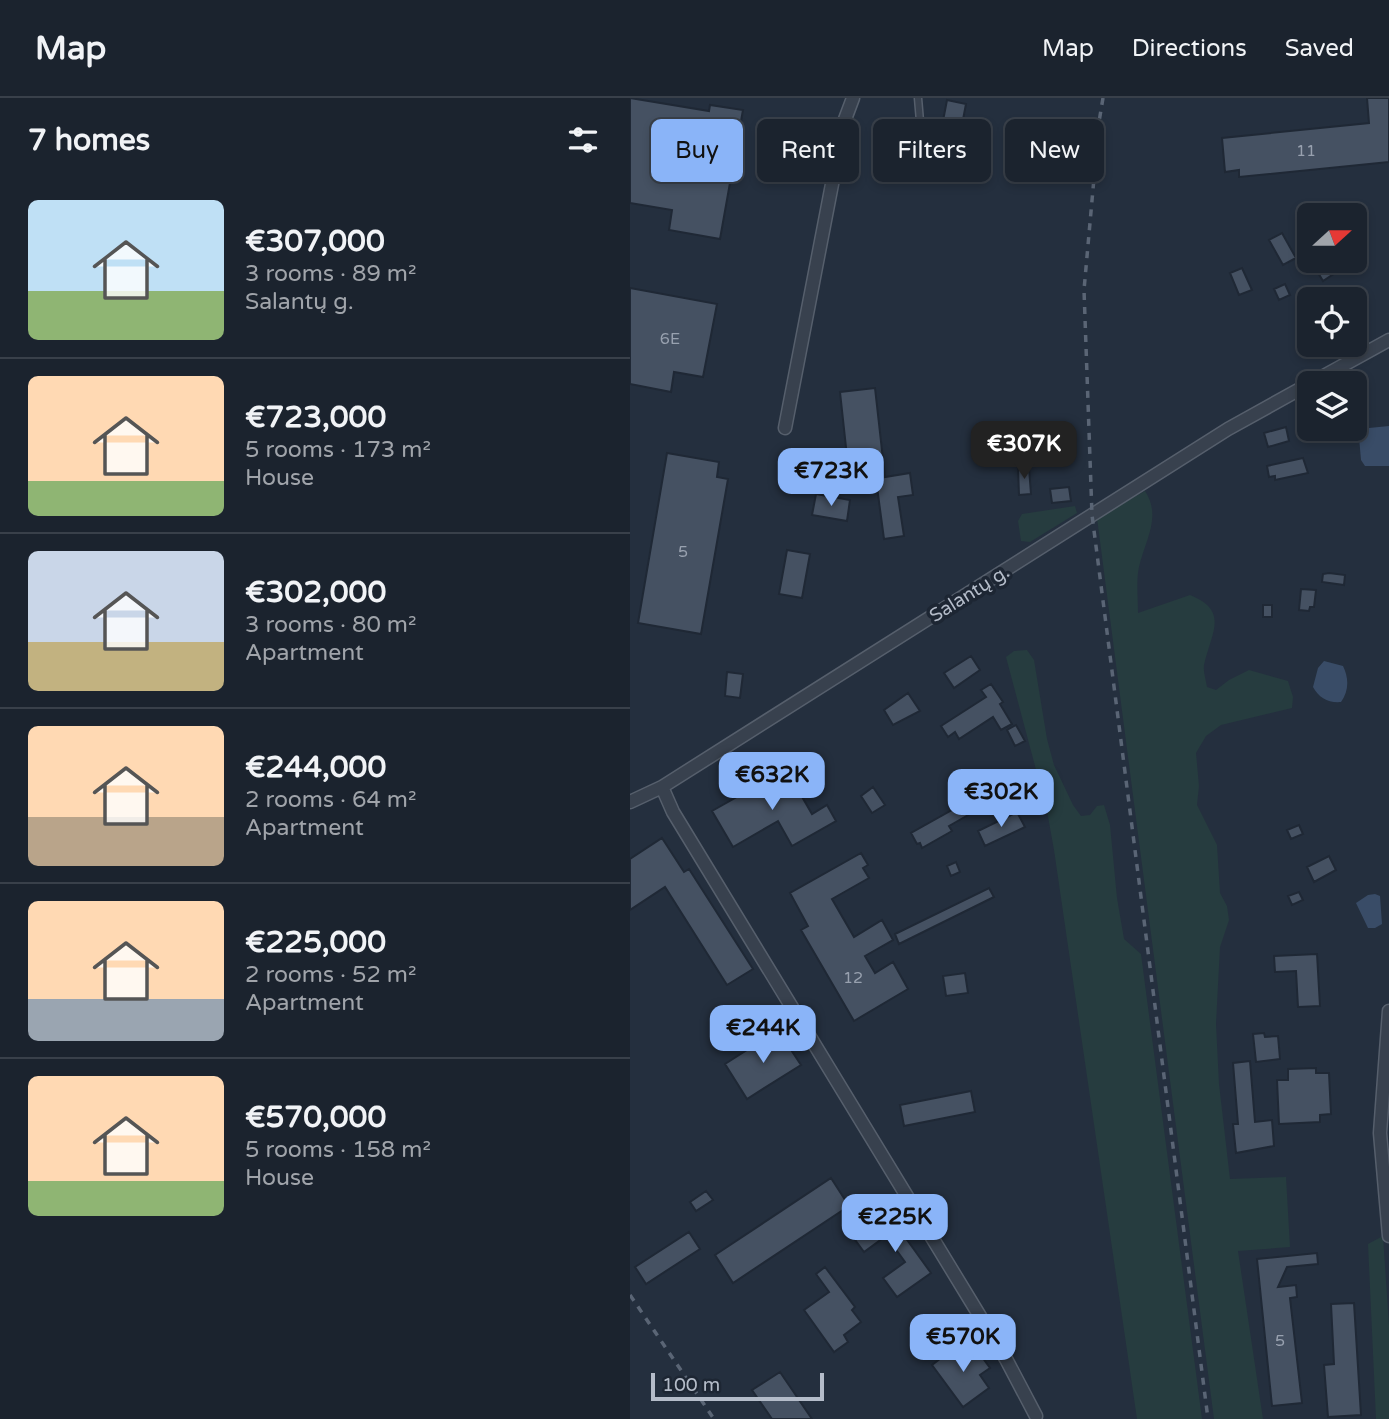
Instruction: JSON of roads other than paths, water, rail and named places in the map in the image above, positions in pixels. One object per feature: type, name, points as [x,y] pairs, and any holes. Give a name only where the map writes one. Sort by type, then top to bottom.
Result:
[{"type":"street","points":[[785,428],[844,121],[853,98]]},
{"type":"street","name":"Salantų g.","points":[[1333,371],[1389,340]]},
{"type":"street","name":"Salantų g.","points":[[630,802],[662,787],[1228,429],[1297,391]]},
{"type":"street","points":[[662,787],[673,812],[1006,1359],[1036,1416]]},
{"type":"street","points":[[1389,1011],[1380,1133],[1389,1236]]},
{"type":"lane","points":[[918,98],[920,119]]},
{"type":"water","points":[[1389,426],[1389,466],[1365,466],[1361,460],[1359,441],[1367,441],[1369,428]]},
{"type":"water","points":[[1324,661],[1343,666],[1347,689],[1341,702],[1324,699],[1313,687],[1318,668]]},
{"type":"water","points":[[1375,894],[1380,896],[1382,924],[1368,928],[1356,903]]},
{"type":"railway","points":[[1103,98],[1084,290],[1092,515],[1208,1419]]},
{"type":"railway","points":[[630,1295],[714,1419]]}]
